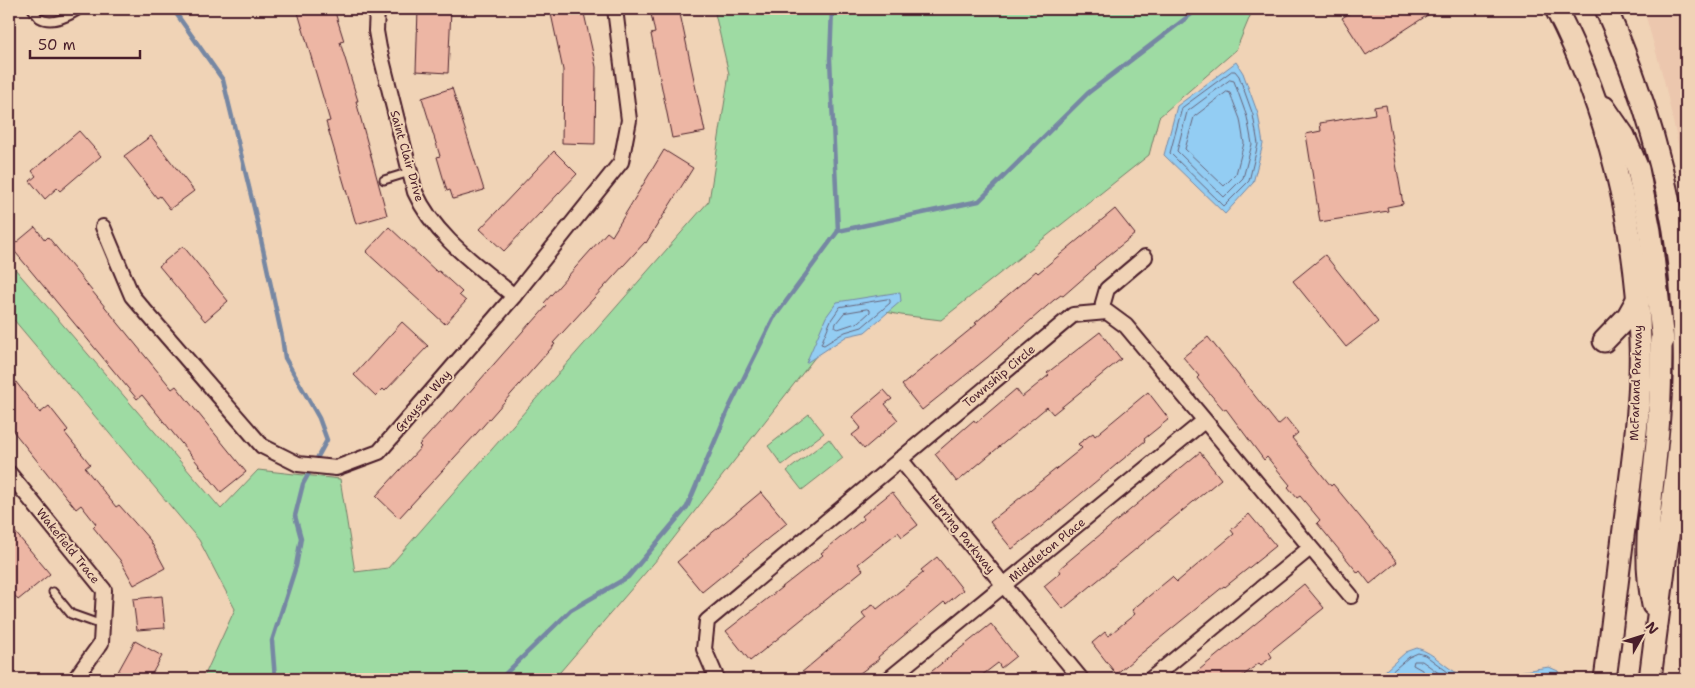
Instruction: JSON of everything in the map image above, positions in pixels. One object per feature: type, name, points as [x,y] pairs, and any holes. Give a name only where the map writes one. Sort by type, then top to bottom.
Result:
[{"type":"main road","name":"McFarland Parkway","points":[[1556,9],[1573,43],[1592,90],[1608,142],[1623,200],[1637,300],[1640,341],[1636,436],[1605,678]]},
{"type":"main road","points":[[1606,9],[1632,71],[1660,158],[1676,245],[1685,342],[1685,384],[1680,441],[1650,679]]},
{"type":"main road","points":[[1592,90],[1624,136],[1638,169],[1650,231],[1662,341],[1661,380],[1648,540],[1648,573],[1657,625]]},
{"type":"main road","points":[[1604,341],[1625,320],[1637,300]]},
{"type":"street","name":"Saint Clair Drive","points":[[377,9],[376,31],[379,48],[418,200],[432,223],[456,247],[514,296]]},
{"type":"street","name":"Grayson Way","points":[[102,227],[132,296],[262,446],[298,464],[336,468],[379,452],[514,296],[621,162],[629,120],[615,9]]},
{"type":"street","points":[[1145,257],[1107,288],[1102,312],[1108,312],[1126,326],[1350,596]]},
{"type":"street","name":"Township Circle","points":[[717,679],[704,649],[707,621],[1073,315],[1102,312]]},
{"type":"street","points":[[1662,341],[1685,342]]},
{"type":"street","name":"Middleton Place","points":[[889,679],[1204,421]]},
{"type":"street","name":"Herring Parkway","points":[[900,459],[1081,679]]},
{"type":"street","name":"Wakefield Trace","points":[[9,473],[104,590],[101,643],[75,679]]},
{"type":"street","points":[[1151,679],[1310,548]]},
{"type":"lane","points":[[32,9],[40,18],[52,21],[70,16],[81,9]]},
{"type":"lane","points":[[384,180],[410,172]]},
{"type":"lane","points":[[53,592],[72,614],[102,625]]},
{"type":"shaded area","points":[[1656,9],[1686,9],[1686,181],[1664,80],[1646,17]]},
{"type":"green space","points":[[714,9],[1253,9],[1236,50],[1159,117],[1149,155],[941,320],[855,306],[659,557],[554,679],[203,679],[235,609],[199,540],[9,314],[9,262],[221,509],[258,470],[340,479],[355,572],[388,568],[709,201],[729,74]]},
{"type":"green space","points":[[809,414],[824,433],[782,465],[768,446]]},
{"type":"green space","points":[[829,439],[843,458],[802,490],[787,471]]},
{"type":"water","points":[[1236,62],[1243,73],[1258,114],[1263,144],[1253,183],[1225,214],[1164,155],[1177,106]]},
{"type":"water","points":[[900,292],[901,301],[865,332],[847,336],[806,363],[826,317],[837,302]]},
{"type":"water","points":[[1417,648],[1429,653],[1455,672],[1469,676],[1492,676],[1549,667],[1558,671],[1560,679],[1427,679],[1409,676],[1376,679],[1406,652]]},
{"type":"building","points":[[297,9],[334,9],[344,41],[340,42],[358,101],[356,101],[387,215],[356,224],[326,122],[330,121]]},
{"type":"building","points":[[418,9],[451,9],[448,73],[416,71]]},
{"type":"building","points":[[550,9],[583,9],[596,67],[595,144],[562,143],[563,70]]},
{"type":"building","points":[[650,9],[679,9],[705,132],[672,138],[651,34],[655,33]]},
{"type":"building","points":[[1356,9],[1437,9],[1366,55],[1342,18]]},
{"type":"building","points":[[452,88],[484,190],[453,199],[450,190],[447,191],[437,157],[440,156],[422,98]]},
{"type":"building","points":[[1386,105],[1403,204],[1387,207],[1388,211],[1320,222],[1306,134],[1321,131],[1320,123],[1375,114],[1374,107]]},
{"type":"building","points":[[79,131],[101,156],[60,191],[57,188],[45,199],[30,181],[36,176],[32,171]]},
{"type":"building","points":[[151,136],[194,191],[170,209],[160,196],[157,198],[124,156]]},
{"type":"building","points":[[664,150],[693,168],[646,243],[553,343],[555,344],[476,434],[399,518],[376,496],[421,447],[419,445],[451,410],[452,412],[547,306],[544,303],[607,232],[612,236]]},
{"type":"building","points":[[554,151],[577,174],[504,251],[480,229]]},
{"type":"building","points":[[1115,209],[1135,234],[1094,267],[1063,296],[1061,295],[1054,300],[987,358],[922,410],[902,385],[977,324],[975,323],[1036,271],[1038,273]]},
{"type":"building","points":[[35,227],[45,240],[48,237],[172,389],[176,386],[246,472],[221,492],[142,395],[137,399],[11,247]]},
{"type":"building","points":[[389,227],[437,272],[439,271],[462,292],[459,295],[466,301],[445,324],[366,252]]},
{"type":"building","points":[[183,246],[228,301],[205,321],[159,266]]},
{"type":"building","points":[[1325,255],[1378,322],[1346,347],[1293,281]]},
{"type":"building","points":[[402,322],[428,346],[385,391],[383,389],[376,396],[354,375]]},
{"type":"building","points":[[1100,332],[1121,359],[1053,414],[1047,407],[957,482],[935,454],[974,420],[976,423],[1016,389],[1022,397],[1049,375],[1047,373]]},
{"type":"building","points":[[1208,337],[1278,425],[1286,418],[1298,433],[1292,438],[1331,486],[1333,484],[1397,562],[1370,584],[1360,571],[1358,573],[1317,523],[1320,520],[1300,496],[1297,498],[1288,487],[1290,485],[1267,457],[1264,460],[1226,409],[1224,410],[1197,378],[1199,376],[1183,357]]},
{"type":"building","points":[[9,373],[40,413],[49,406],[68,430],[65,433],[90,464],[85,468],[116,507],[119,505],[150,540],[165,568],[134,585],[120,560],[93,527],[96,524],[81,505],[76,509],[9,426]]},
{"type":"building","points":[[884,390],[892,399],[885,404],[898,420],[864,449],[852,435],[861,428],[852,417]]},
{"type":"building","points":[[1148,392],[1169,419],[1144,439],[1145,441],[1012,549],[990,522],[1082,448],[1078,444],[1093,433],[1095,436]]},
{"type":"building","points":[[1200,452],[1221,479],[1063,609],[1044,586],[1061,572],[1059,569]]},
{"type":"building","points":[[761,492],[787,523],[702,592],[677,562]]},
{"type":"building","points":[[892,492],[918,525],[902,537],[898,532],[858,564],[863,570],[750,661],[726,631],[823,555],[821,553],[864,519],[862,516]]},
{"type":"building","points":[[1249,514],[1276,546],[1116,674],[1092,643],[1105,632],[1108,636],[1135,614],[1132,610],[1172,577],[1177,582],[1234,534],[1231,530]]},
{"type":"building","points":[[9,525],[50,574],[18,600],[9,588]]},
{"type":"building","points":[[937,557],[963,590],[946,604],[944,602],[878,657],[879,659],[852,679],[794,679],[866,618],[862,613],[873,604],[877,609],[923,573],[921,570]]},
{"type":"building","points":[[1304,584],[1324,608],[1269,652],[1272,657],[1261,665],[1259,663],[1239,679],[1188,679]]},
{"type":"building","points":[[162,596],[165,628],[137,630],[133,599]]},
{"type":"building","points":[[991,624],[1016,656],[1001,668],[998,663],[977,679],[922,679]]},
{"type":"building","points":[[135,641],[162,656],[149,679],[114,679]]},
{"type":"waterway","points":[[173,9],[223,80],[255,212],[285,358],[319,418],[327,440],[303,484],[295,516],[301,538],[296,566],[272,641],[275,679]]},
{"type":"waterway","points":[[500,679],[571,610],[628,577],[687,507],[729,408],[773,319],[838,231],[830,59],[832,9]]},
{"type":"waterway","points":[[838,231],[979,201],[1088,93],[1198,9]]}]
